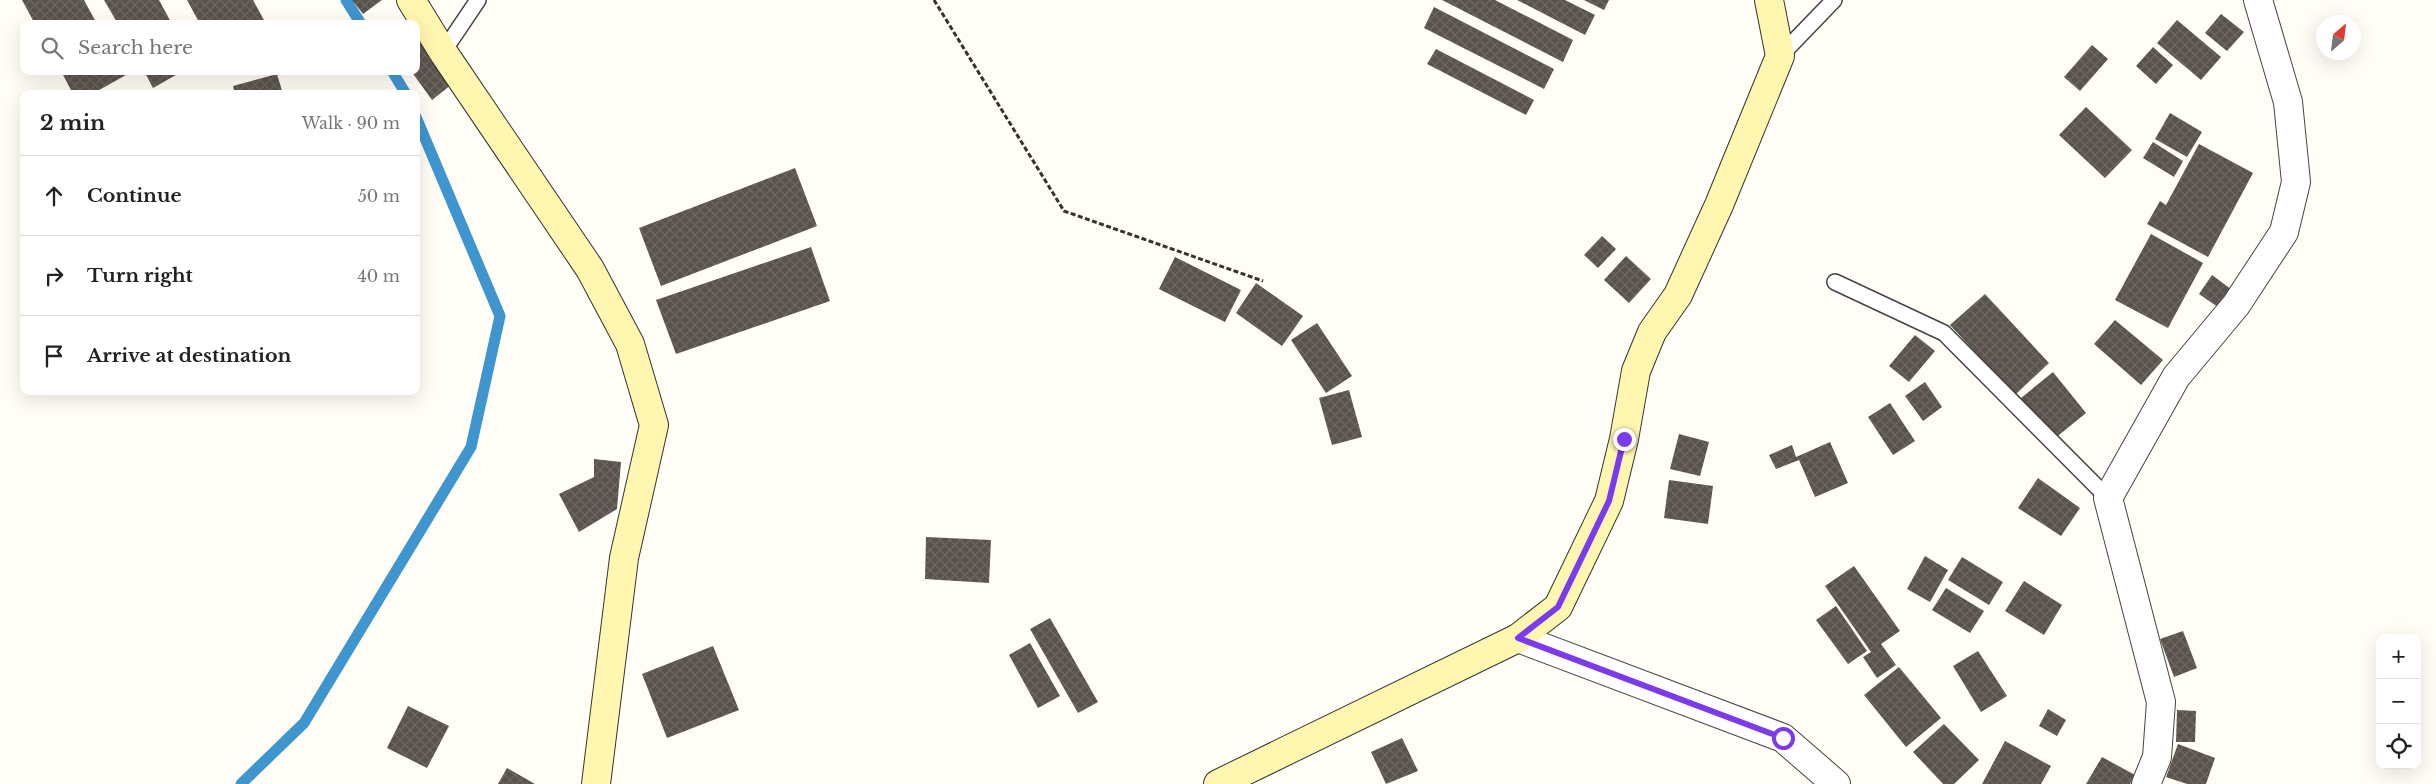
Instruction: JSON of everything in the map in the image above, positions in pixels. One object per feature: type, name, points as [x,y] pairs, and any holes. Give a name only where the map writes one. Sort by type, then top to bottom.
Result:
[{"type":"street","points":[[411,0],[443,52],[590,269],[630,344],[654,425],[624,558],[596,784]]},
{"type":"street","points":[[1218,784],[1518,638],[1558,607],[1609,501],[1624,439],[1636,371],[1652,332],[1678,295],[1719,205],[1780,56],[1769,0]]},
{"type":"street","points":[[2146,784],[2157,756],[2161,702],[2108,498],[2176,377],[2236,305],[2284,232],[2296,182],[2288,102],[2258,0]]},
{"type":"street","points":[[1518,638],[1783,738],[1836,784]]},
{"type":"lane","points":[[443,52],[478,0]]},
{"type":"lane","points":[[1780,56],[1834,0]]},
{"type":"lane","points":[[1835,282],[1944,333],[2108,498]]},
{"type":"path","points":[[934,0],[1064,211],[1262,282]]},
{"type":"building","points":[[22,0],[84,0],[95,20],[33,20]]},
{"type":"building","points":[[104,0],[159,0],[170,20],[116,20]]},
{"type":"building","points":[[187,0],[253,0],[264,20],[198,20]]},
{"type":"building","points":[[352,0],[382,0],[363,14]]},
{"type":"building","points":[[1442,0],[1495,0],[1573,40],[1563,62]]},
{"type":"building","points":[[1517,0],[1565,0],[1595,15],[1585,35]]},
{"type":"building","points":[[1584,0],[1609,0],[1604,10]]},
{"type":"building","points":[[1434,7],[1554,69],[1544,89],[1424,28]]},
{"type":"building","points":[[2221,14],[2244,32],[2227,51],[2205,33]]},
{"type":"building","points":[[2177,20],[2221,57],[2201,80],[2157,43]]},
{"type":"building","points":[[420,33],[456,81],[432,100],[414,75],[420,75]]},
{"type":"building","points":[[2092,45],[2108,59],[2080,91],[2064,77]]},
{"type":"building","points":[[2153,47],[2173,65],[2156,84],[2136,66]]},
{"type":"building","points":[[1436,49],[1534,100],[1526,115],[1427,64]]},
{"type":"building","points":[[63,75],[126,75],[99,90],[71,90]]},
{"type":"building","points":[[146,75],[176,75],[153,88]]},
{"type":"building","points":[[277,75],[282,90],[234,90],[233,86]]},
{"type":"building","points":[[2086,107],[2132,150],[2105,178],[2059,135]]},
{"type":"building","points":[[2170,113],[2202,132],[2187,157],[2155,139]]},
{"type":"building","points":[[2153,142],[2183,161],[2174,177],[2143,158]]},
{"type":"building","points":[[2199,144],[2253,173],[2208,257],[2147,224],[2160,201],[2166,205]]},
{"type":"building","points":[[795,168],[817,226],[661,286],[639,228]]},
{"type":"building","points":[[2151,234],[2203,263],[2168,328],[2115,300]]},
{"type":"building","points":[[1602,236],[1616,249],[1598,268],[1584,255]]},
{"type":"building","points":[[811,247],[830,301],[676,354],[656,300]]},
{"type":"building","points":[[1626,256],[1651,279],[1629,303],[1604,280]]},
{"type":"building","points":[[1175,257],[1241,290],[1225,322],[1159,289]]},
{"type":"building","points":[[2212,275],[2235,292],[2222,310],[2199,294]]},
{"type":"building","points":[[1256,283],[1303,316],[1282,346],[1236,313]]},
{"type":"building","points":[[1985,294],[2049,363],[2015,395],[1950,325]]},
{"type":"building","points":[[2115,320],[2163,360],[2141,385],[2094,344]]},
{"type":"building","points":[[1317,323],[1352,376],[1326,393],[1291,340]]},
{"type":"building","points":[[1915,335],[1935,351],[1909,382],[1889,366]]},
{"type":"building","points":[[2053,372],[2086,413],[2054,439],[2021,398]]},
{"type":"building","points":[[1925,382],[1942,407],[1923,421],[1905,396]]},
{"type":"building","points":[[1349,390],[1362,437],[1332,445],[1319,398]]},
{"type":"building","points":[[1890,403],[1915,441],[1893,455],[1868,417]]},
{"type":"building","points":[[1679,434],[1709,442],[1700,476],[1670,469]]},
{"type":"building","points":[[1830,442],[1848,483],[1815,497],[1799,460],[1776,469],[1769,455],[1792,445],[1796,457]]},
{"type":"building","points":[[594,459],[621,462],[617,509],[579,532],[559,494],[594,477]]},
{"type":"building","points":[[2038,478],[2080,508],[2061,536],[2018,508]]},
{"type":"building","points":[[1669,480],[1713,486],[1708,524],[1664,518]]},
{"type":"building","points":[[926,537],[991,540],[989,583],[925,579]]},
{"type":"building","points":[[1925,556],[1948,570],[1930,602],[1907,589]]},
{"type":"building","points":[[1962,557],[2003,582],[1989,605],[1948,580]]},
{"type":"building","points":[[1854,566],[1900,631],[1881,644],[1896,665],[1877,678],[1863,657],[1871,652],[1825,586]]},
{"type":"building","points":[[2024,581],[2062,605],[2044,635],[2005,611]]},
{"type":"building","points":[[1946,588],[1984,611],[1970,633],[1932,610]]},
{"type":"building","points":[[1836,606],[1867,651],[1848,664],[1816,620]]},
{"type":"building","points":[[1050,618],[1098,702],[1078,713],[1030,629]]},
{"type":"building","points":[[2183,631],[2197,668],[2174,677],[2160,639]]},
{"type":"building","points":[[1030,643],[1060,696],[1038,708],[1009,655]]},
{"type":"building","points":[[713,646],[739,710],[667,738],[642,674]]},
{"type":"building","points":[[1978,651],[2007,696],[1981,712],[1953,666]]},
{"type":"building","points":[[1899,667],[1941,718],[1906,747],[1864,695]]},
{"type":"building","points":[[408,706],[449,726],[427,768],[387,748]]},
{"type":"building","points":[[2048,709],[2066,720],[2057,736],[2039,726]]},
{"type":"building","points":[[2177,710],[2196,711],[2195,742],[2176,742]]},
{"type":"building","points":[[1944,724],[1979,760],[1954,784],[1943,784],[1913,752]]},
{"type":"building","points":[[1402,738],[1418,771],[1386,784],[1371,752]]},
{"type":"building","points":[[2005,741],[2051,766],[2041,784],[1982,784]]},
{"type":"building","points":[[2178,744],[2215,758],[2206,784],[2187,784],[2166,777]]},
{"type":"building","points":[[2102,757],[2135,775],[2130,784],[2086,784]]},
{"type":"building","points":[[507,768],[535,784],[498,784]]},
{"type":"waterway","points":[[346,0],[358,20]]},
{"type":"waterway","points":[[394,75],[404,90]]},
{"type":"waterway","points":[[241,784],[304,723],[471,447],[500,316],[420,126]]},
{"type":"route","points":[[1624,439],[1609,501],[1558,607],[1518,638],[1783,738]]}]
